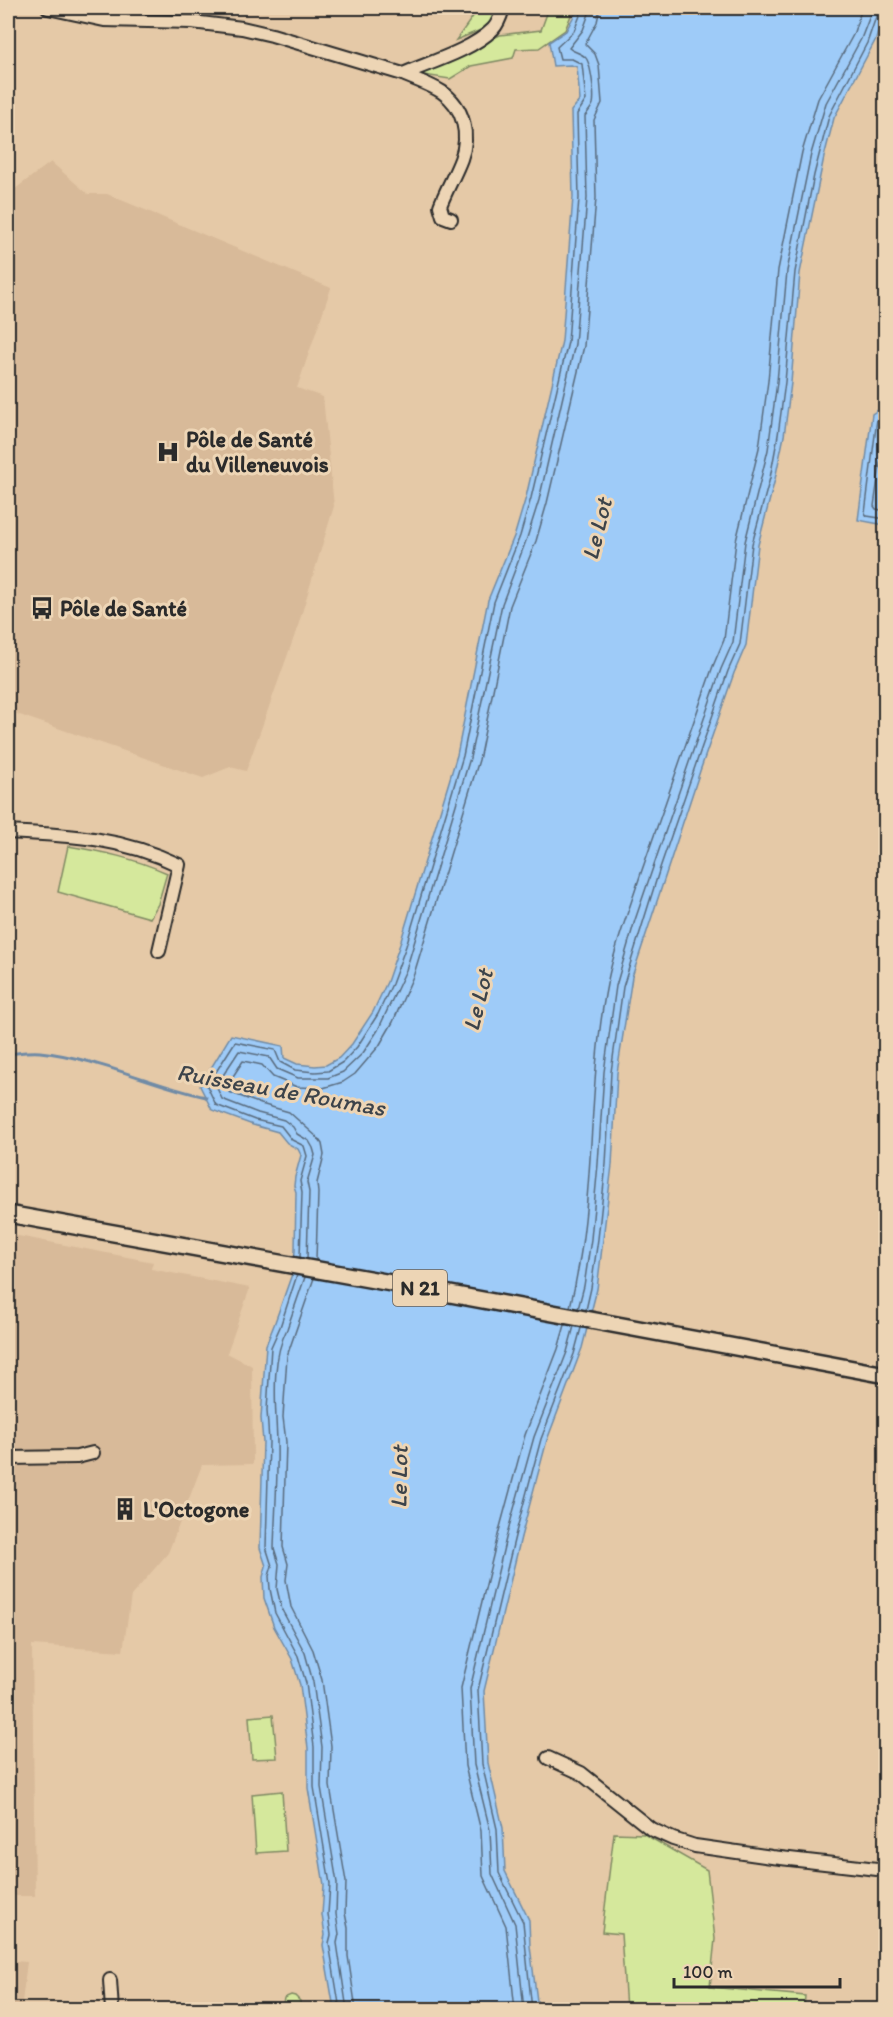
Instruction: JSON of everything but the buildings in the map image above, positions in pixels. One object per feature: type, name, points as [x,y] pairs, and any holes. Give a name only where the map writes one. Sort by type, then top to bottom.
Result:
[{"type":"main road","name":"N 21","points":[[8,1214],[885,1376]]},
{"type":"street","points":[[48,8],[104,20],[192,22],[242,28],[404,74],[440,91],[449,98],[463,120],[466,134],[465,147],[440,206],[443,216],[451,219]]},
{"type":"street","points":[[404,74],[477,42],[495,28],[503,8]]},
{"type":"street","points":[[8,832],[105,840],[154,853],[179,865],[159,951]]},
{"type":"street","points":[[8,1458],[77,1457],[93,1453]]},
{"type":"street","points":[[548,1758],[581,1773],[651,1829],[673,1839],[695,1846],[728,1851],[885,1870]]},
{"type":"street","points":[[110,1980],[112,2010]]},
{"type":"shaded area","name":"Pôle de Santé du Villeneuvois","points":[[51,162],[88,194],[107,194],[331,288],[297,388],[323,397],[334,506],[298,626],[246,771],[230,767],[203,778],[8,711],[8,198],[15,189]]},
{"type":"shaded area","points":[[8,1234],[153,1262],[151,1269],[250,1288],[227,1353],[252,1366],[253,1464],[202,1465],[168,1553],[131,1596],[123,1651],[32,1645],[35,1896],[14,1896],[14,1961],[27,1962],[21,2010],[8,2009]]},
{"type":"green space","points":[[479,8],[508,8],[488,27],[456,40]]},
{"type":"green space","points":[[549,8],[574,8],[565,30],[539,48],[516,49],[513,58],[471,66],[450,79],[417,74],[500,35],[541,30]]},
{"type":"green space","points":[[68,846],[118,856],[167,873],[158,904],[150,918],[58,892]]},
{"type":"green space","points":[[273,1715],[277,1758],[252,1759],[249,1717]]},
{"type":"green space","points":[[282,1791],[286,1851],[256,1853],[252,1794]]},
{"type":"green space","points":[[614,1833],[644,1834],[707,1870],[715,1939],[710,1987],[805,1996],[804,2009],[626,2009],[621,1934],[602,1932]]},
{"type":"green space","points":[[291,1995],[300,2001],[300,2009],[282,2009],[284,1998]]},
{"type":"water","name":"Le Lot","points":[[578,8],[885,8],[876,39],[834,118],[824,157],[800,273],[784,436],[758,545],[746,645],[700,771],[632,977],[617,1073],[612,1165],[597,1289],[582,1348],[547,1440],[484,1691],[488,1763],[503,1828],[505,1871],[529,1920],[538,2009],[334,2009],[323,1945],[325,1935],[322,1915],[324,1885],[308,1788],[308,1748],[300,1685],[292,1659],[274,1627],[264,1598],[263,1577],[266,1566],[260,1548],[263,1442],[261,1418],[266,1345],[292,1274],[295,1251],[296,1192],[294,1186],[301,1155],[298,1149],[287,1143],[278,1132],[212,1110],[200,1086],[231,1035],[283,1046],[284,1058],[297,1064],[326,1065],[339,1058],[352,1044],[373,1012],[387,982],[457,755],[488,600],[515,534],[526,497],[562,341],[573,197],[571,111],[580,100],[577,67],[553,66],[549,42],[566,31]]},
{"type":"water","points":[[878,410],[885,411],[885,525],[858,520],[872,414]]},
{"type":"waterway","name":"Ruisseau de Roumas","points":[[8,1054],[36,1052],[61,1055],[206,1097]]},
{"type":"place","name":"Pôle de Santé du Villeneuvois","points":[[168,452]]},
{"type":"place","name":"Pôle de Santé","points":[[42,608]]},
{"type":"place","name":"L'Octogone","points":[[125,1509]]}]
